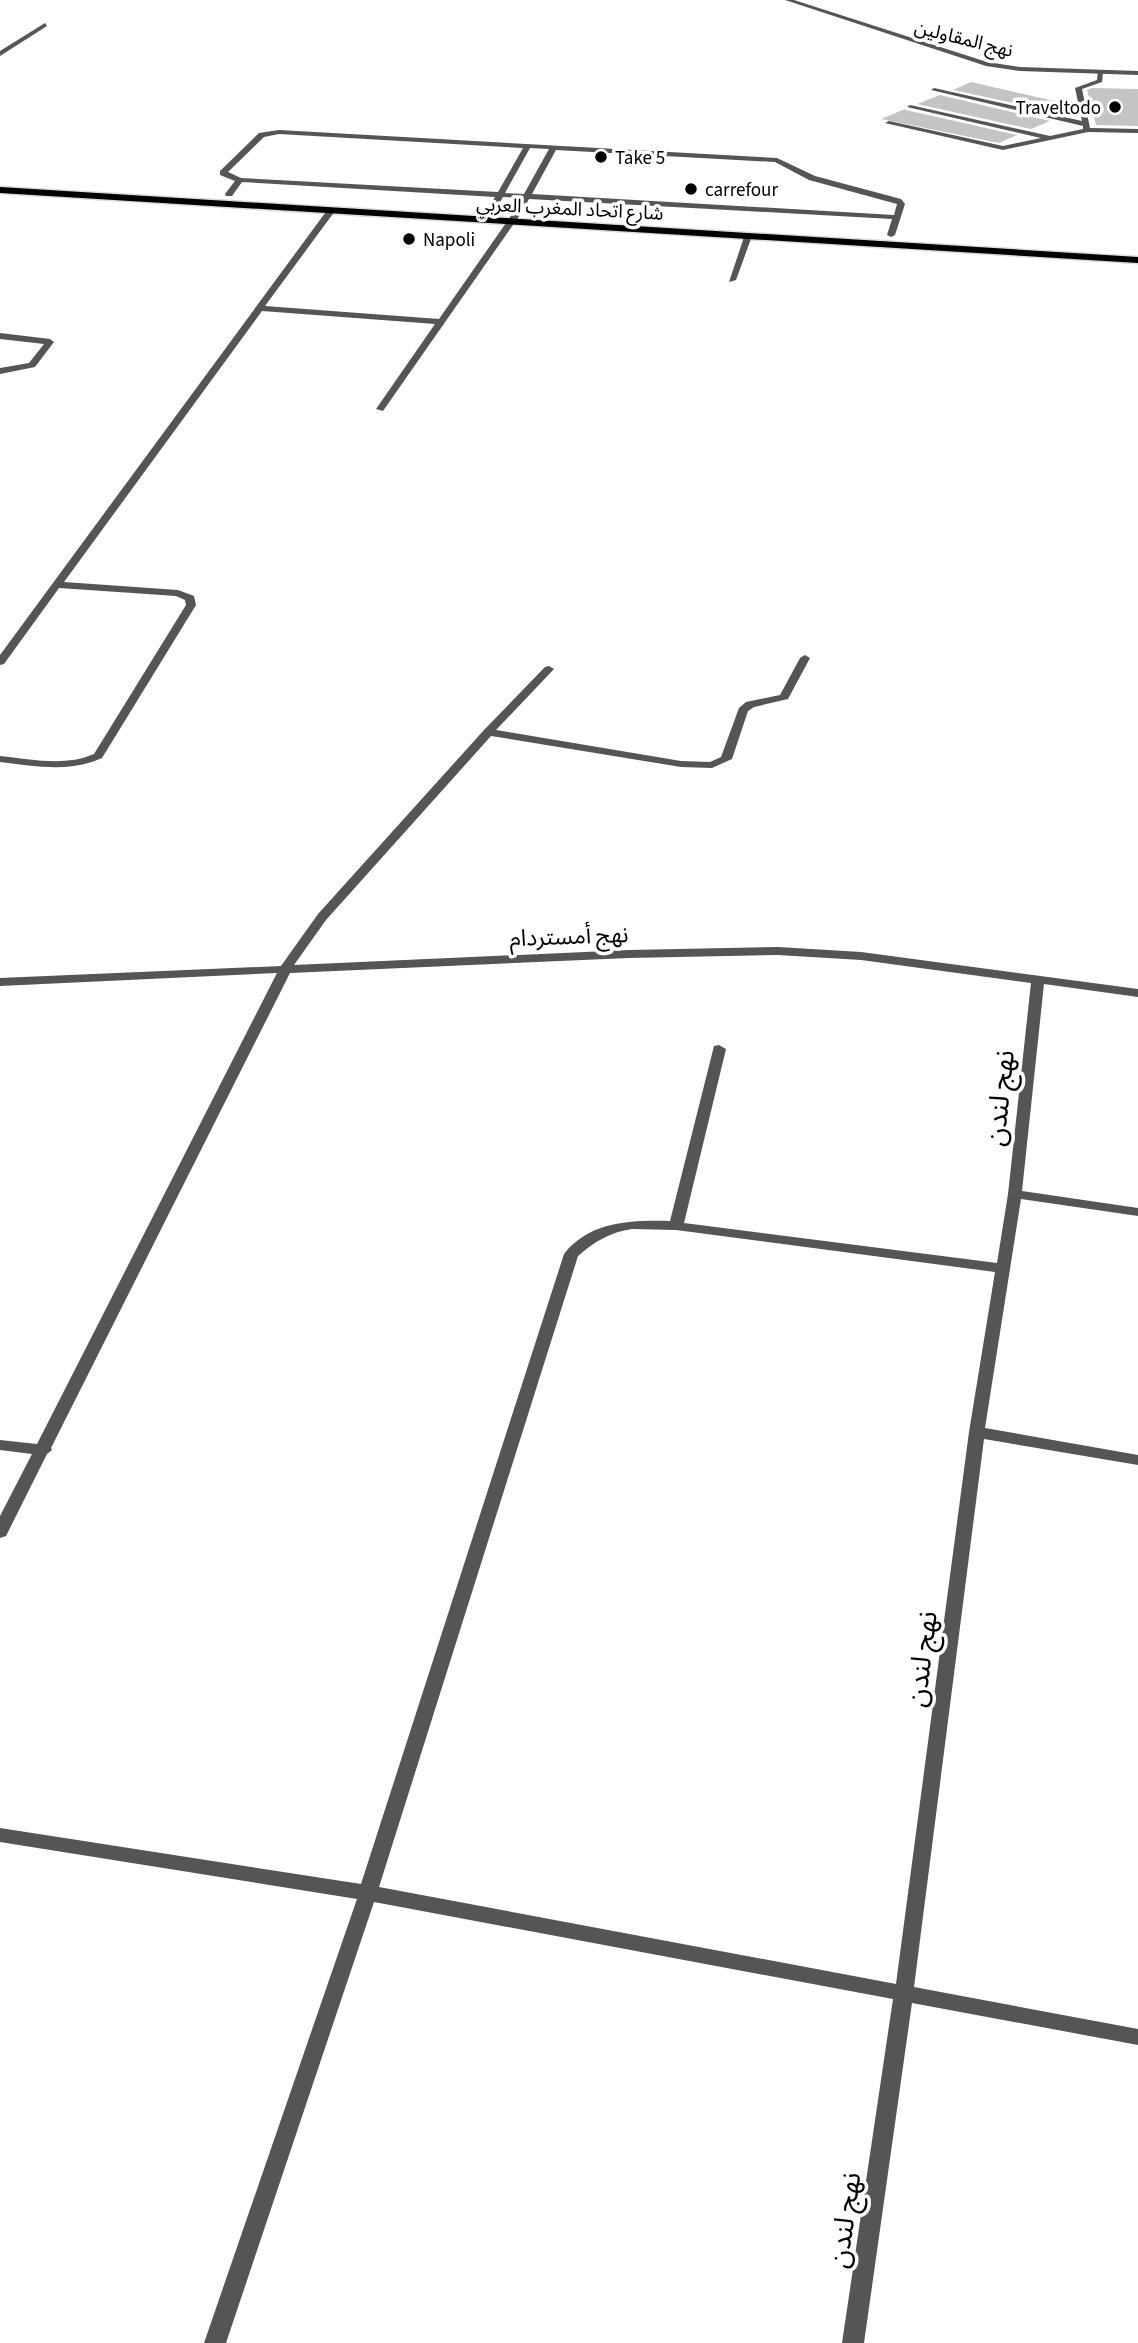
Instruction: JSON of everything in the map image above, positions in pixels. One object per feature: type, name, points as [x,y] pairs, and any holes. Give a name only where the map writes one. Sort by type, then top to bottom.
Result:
[{"type":"main road","name":"شارع اتحاد المغرب العربي","points":[[0,181],[1138,250]]},
{"type":"main road","name":"شارع اتحاد المغرب العربي","points":[[0,190],[1138,260]]},
{"type":"street","name":"نهج المقاولين","points":[[788,0],[986,64],[1138,73]]},
{"type":"street","points":[[0,54],[45,25]]},
{"type":"street","points":[[1086,127],[1078,88],[1100,81],[1100,72]]},
{"type":"street","points":[[934,90],[1086,127],[1138,131]]},
{"type":"street","points":[[910,107],[1052,138]]},
{"type":"street","points":[[889,123],[994,148],[1052,138],[1086,127]]},
{"type":"street","points":[[891,235],[897,217],[901,204],[898,201],[812,178],[777,160],[269,133],[262,135],[223,173],[240,180],[897,217]]},
{"type":"street","points":[[491,211],[528,145]]},
{"type":"street","points":[[380,409],[512,222],[554,147]]},
{"type":"street","points":[[229,194],[240,180]]},
{"type":"street","points":[[0,662],[331,211]]},
{"type":"street","points":[[733,281],[748,236]]},
{"type":"street","points":[[259,308],[439,322]]},
{"type":"street","points":[[0,336],[50,342],[32,365],[0,371]]},
{"type":"street","points":[[0,759],[68,765],[85,763],[98,756],[191,605],[190,598],[178,593],[58,585]]},
{"type":"street","points":[[488,732],[681,764],[712,765],[726,759],[743,710],[750,705],[783,696],[805,658]]},
{"type":"street","points":[[0,1532],[44,1450],[286,968],[321,917],[488,732],[549,670]]},
{"type":"street","name":"نهج أمستردام","points":[[0,982],[286,968],[778,951],[861,956],[1138,993]]},
{"type":"street","name":"نهج لندن","points":[[853,2343],[904,1993],[976,1432],[1015,1194],[1038,981]]},
{"type":"street","points":[[676,1226],[719,1049]]},
{"type":"street","points":[[1015,1194],[1138,1212]]},
{"type":"street","points":[[215,2343],[368,1893],[571,1254],[589,1237],[622,1224],[676,1226],[1002,1268]]},
{"type":"street","points":[[976,1432],[1138,1460]]},
{"type":"street","points":[[0,1445],[44,1450]]},
{"type":"street","points":[[0,1835],[368,1893],[1138,2037]]},
{"type":"building","points":[[971,82],[1076,106],[1077,109],[1064,114],[953,90]]},
{"type":"building","name":"Traveltodo","points":[[1138,89],[1138,126],[1096,125],[1087,90]]},
{"type":"building","points":[[940,95],[1050,121],[1031,129],[917,104]]},
{"type":"building","points":[[905,109],[1017,135],[999,143],[881,119]]},
{"type":"place","name":"Traveltodo","points":[[1115,107]]},
{"type":"place","name":"Take 5","points":[[601,157]]},
{"type":"place","name":"carrefour","points":[[691,189]]},
{"type":"place","name":"Napoli","points":[[409,239]]}]
